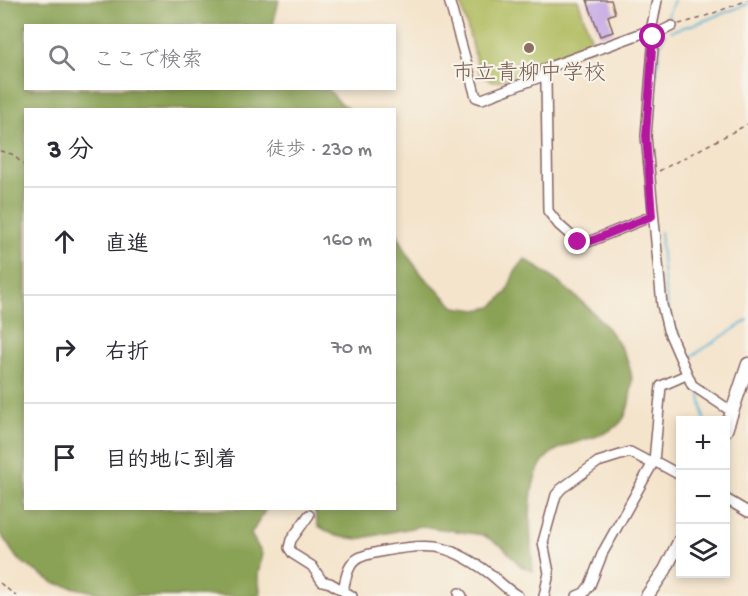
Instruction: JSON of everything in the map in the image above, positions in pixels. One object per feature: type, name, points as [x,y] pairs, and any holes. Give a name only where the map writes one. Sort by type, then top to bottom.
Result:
[{"type":"street","points":[[449,0],[476,97],[482,99],[543,76]]},
{"type":"street","points":[[657,0],[652,26],[663,30]]},
{"type":"street","points":[[652,216],[586,243],[578,242],[548,211],[546,81],[543,76],[544,69],[648,31],[663,30]]},
{"type":"street","points":[[663,30],[646,136],[652,216],[665,318],[686,375],[692,385],[731,411]]},
{"type":"street","points":[[730,416],[748,364]]},
{"type":"street","points":[[577,596],[590,585],[603,552],[654,461],[661,386],[686,375]]},
{"type":"street","points":[[544,596],[549,573],[543,542],[553,501],[561,489],[598,462],[630,452],[676,472]]},
{"type":"street","points":[[730,501],[748,512]]},
{"type":"street","points":[[309,515],[291,540],[289,548],[293,554],[312,566],[322,581],[352,596]]},
{"type":"street","points":[[343,591],[347,569],[359,555],[397,548],[436,547],[472,562],[518,596]]},
{"type":"street","points":[[647,596],[676,549]]},
{"type":"path","points":[[663,30],[748,0]]},
{"type":"path","points":[[648,177],[748,124]]},
{"type":"path","points":[[0,151],[12,154],[24,165]]},
{"type":"path","points":[[0,583],[16,596]]},
{"type":"green space","points":[[0,0],[279,0],[273,24],[24,24],[24,90],[329,90],[348,108],[24,108],[24,510],[265,510],[251,534],[262,554],[258,576],[261,596],[112,596],[54,583],[16,557],[0,533]]},
{"type":"green space","name":"市立青柳中学校","points":[[460,0],[578,0],[594,47],[499,81],[491,81],[480,74]]},
{"type":"green space","points":[[396,231],[410,259],[423,276],[455,307],[477,310],[492,307],[507,292],[514,273],[525,259],[574,295],[606,326],[618,343],[627,361],[632,379],[627,410],[621,422],[613,429],[561,448],[544,460],[538,471],[531,498],[530,529],[533,571],[521,566],[502,546],[483,535],[421,526],[358,539],[336,536],[318,526],[314,510],[396,510]]},
{"type":"building","points":[[587,0],[611,0],[615,13],[608,16],[613,32],[600,36]]},
{"type":"waterway","points":[[667,26],[668,15],[674,0]]},
{"type":"waterway","points":[[671,31],[748,4]]},
{"type":"waterway","points":[[654,93],[660,46],[665,34]]},
{"type":"waterway","points":[[651,129],[651,147]]},
{"type":"waterway","points":[[660,232],[665,289],[671,320],[681,339],[687,363]]},
{"type":"waterway","points":[[686,360],[748,320]]},
{"type":"waterway","points":[[700,395],[703,416]]},
{"type":"place","name":"市立青柳中学校","points":[[529,48]]},
{"type":"route","points":[[578,242],[586,243],[652,216],[646,136],[653,37]]}]
